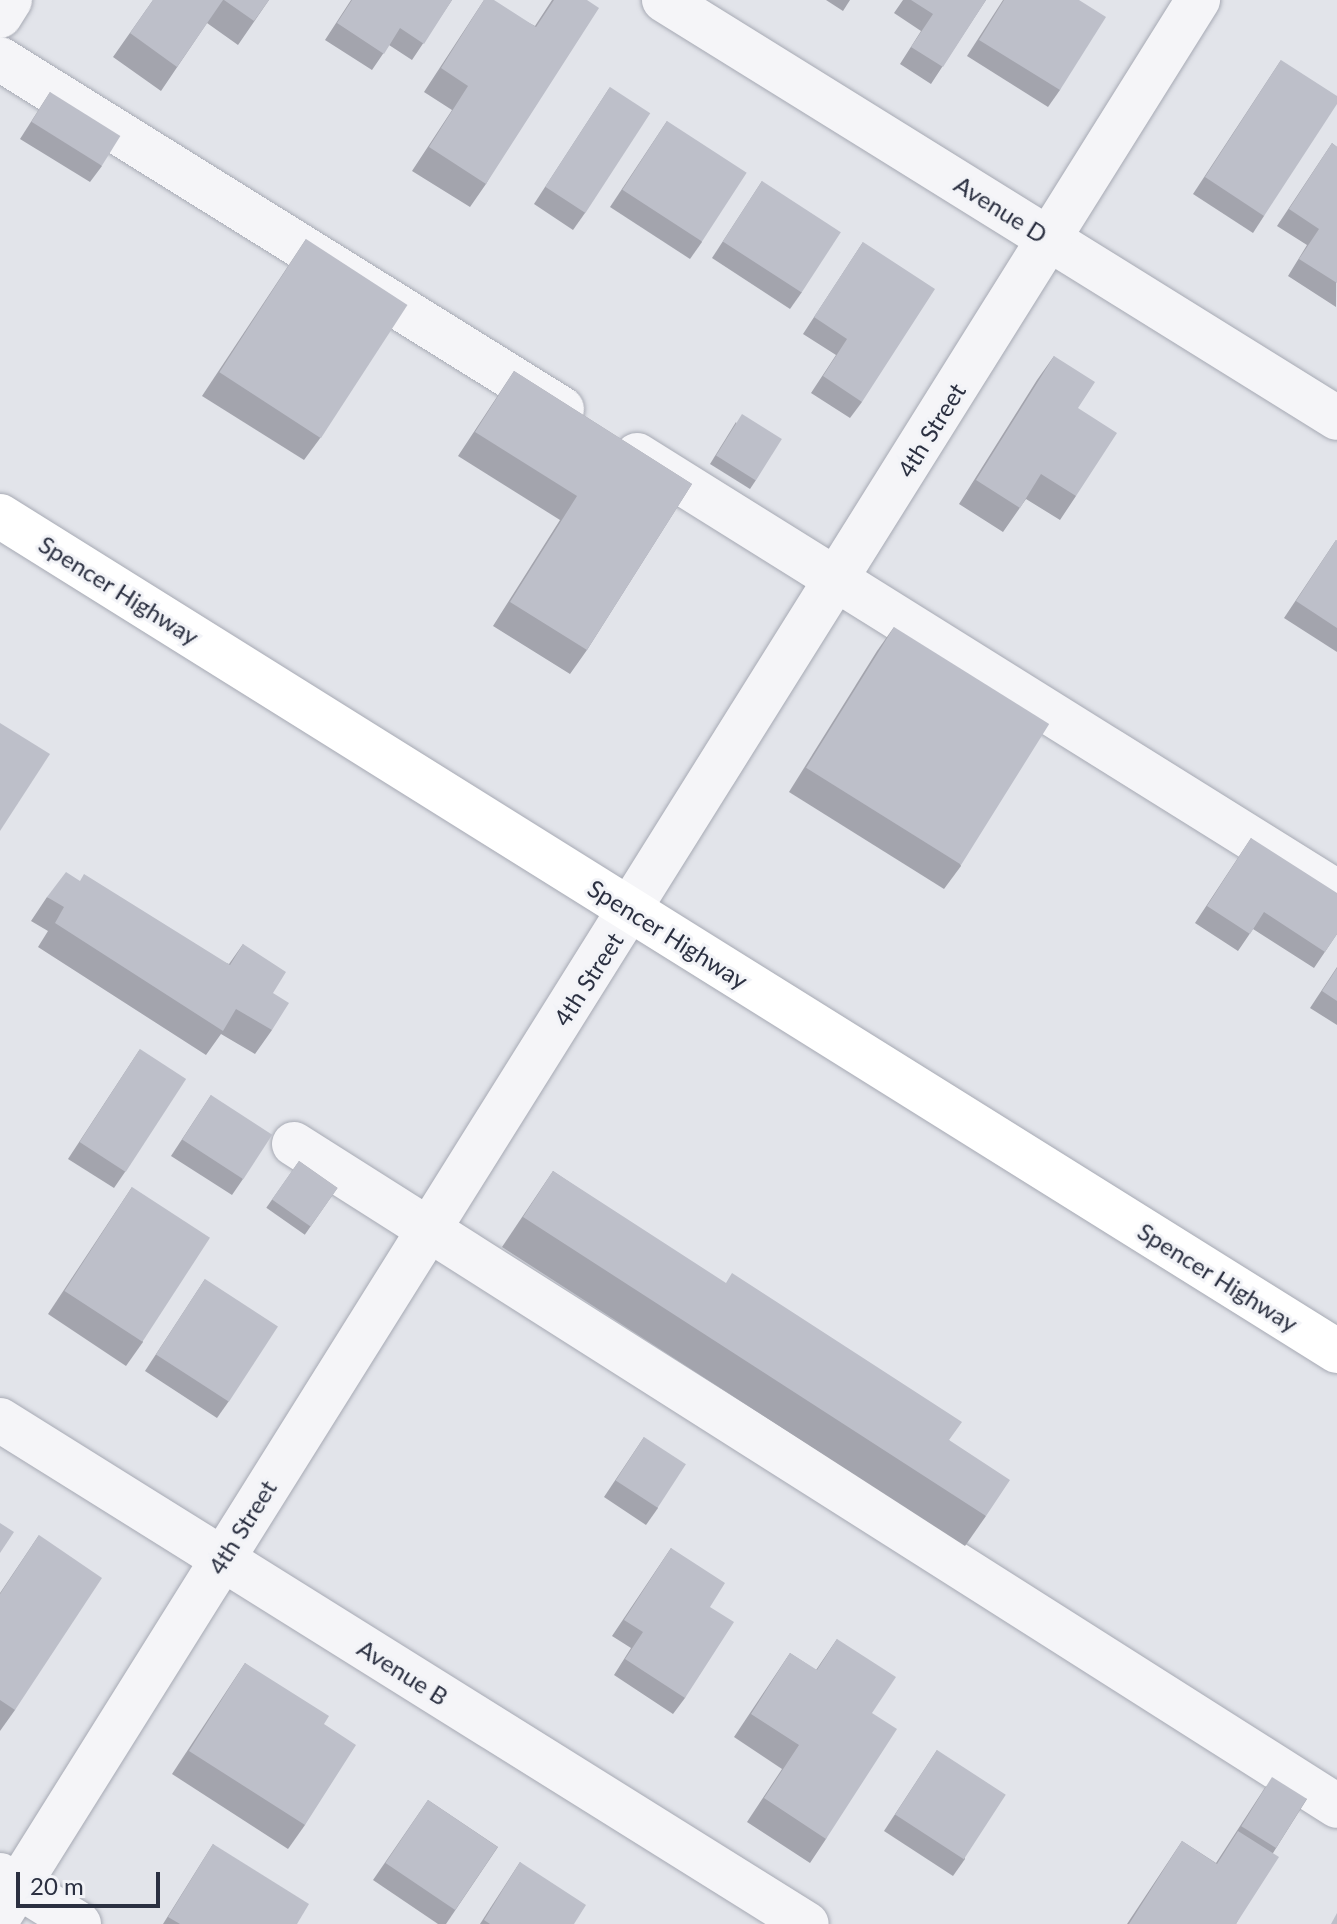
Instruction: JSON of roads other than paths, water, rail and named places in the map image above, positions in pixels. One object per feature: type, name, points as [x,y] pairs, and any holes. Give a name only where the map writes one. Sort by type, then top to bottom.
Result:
[{"type":"main road","name":"Spencer Highway","points":[[0,516],[1337,1351]]},
{"type":"street","points":[[0,16],[10,0]]},
{"type":"street","name":"Avenue D","points":[[664,0],[1337,418]]},
{"type":"street","name":"4th Street","points":[[6,1892],[222,1559],[632,911],[1198,0]]},
{"type":"street","points":[[0,59],[1337,892]]},
{"type":"street","points":[[294,1144],[1337,1806]]},
{"type":"street","name":"Avenue B","points":[[0,1420],[807,1924]]},
{"type":"street","points":[[6,1892],[79,1924]]}]
